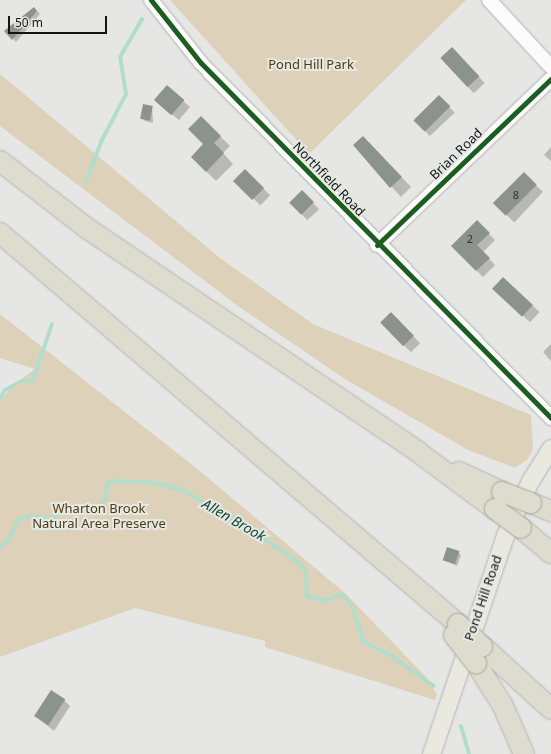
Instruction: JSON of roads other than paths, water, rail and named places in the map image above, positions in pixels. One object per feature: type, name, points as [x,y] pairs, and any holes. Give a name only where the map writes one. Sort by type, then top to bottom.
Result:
[{"type":"highway","points":[[0,161],[94,233],[418,452],[498,500],[521,528],[551,553]]},
{"type":"highway","points":[[0,233],[323,507],[435,607],[479,654],[551,709]]},
{"type":"highway","points":[[498,500],[530,504],[551,510]]},
{"type":"highway","points":[[479,654],[524,754]]},
{"type":"main road","name":"Pond Hill Road","points":[[431,754],[505,535],[530,481],[551,448]]},
{"type":"street","name":"Northfield Road","points":[[151,0],[201,63],[377,245],[551,418]]},
{"type":"street","points":[[489,0],[551,67]]},
{"type":"street","name":"Brian Road","points":[[377,245],[551,79]]},
{"type":"waterway","points":[[86,182],[101,142],[126,94],[120,57],[142,19]]},
{"type":"waterway","points":[[0,399],[5,390],[22,381],[33,380],[52,324]]},
{"type":"waterway","name":"Allen Brook","points":[[0,547],[8,541],[19,519],[31,516],[49,519],[74,506],[95,511],[106,500],[107,481],[149,482],[183,490],[289,555],[306,571],[307,596],[325,601],[342,594],[352,606],[364,642],[387,653],[434,686]]},
{"type":"waterway","name":"Allen Brook","points":[[461,726],[469,754]]},
{"type":"park label","name":"Pond Hill Park","points":[[311,64]]},
{"type":"park label","name":"Wharton Brook Natural Area Preserve","points":[[99,516]]}]
